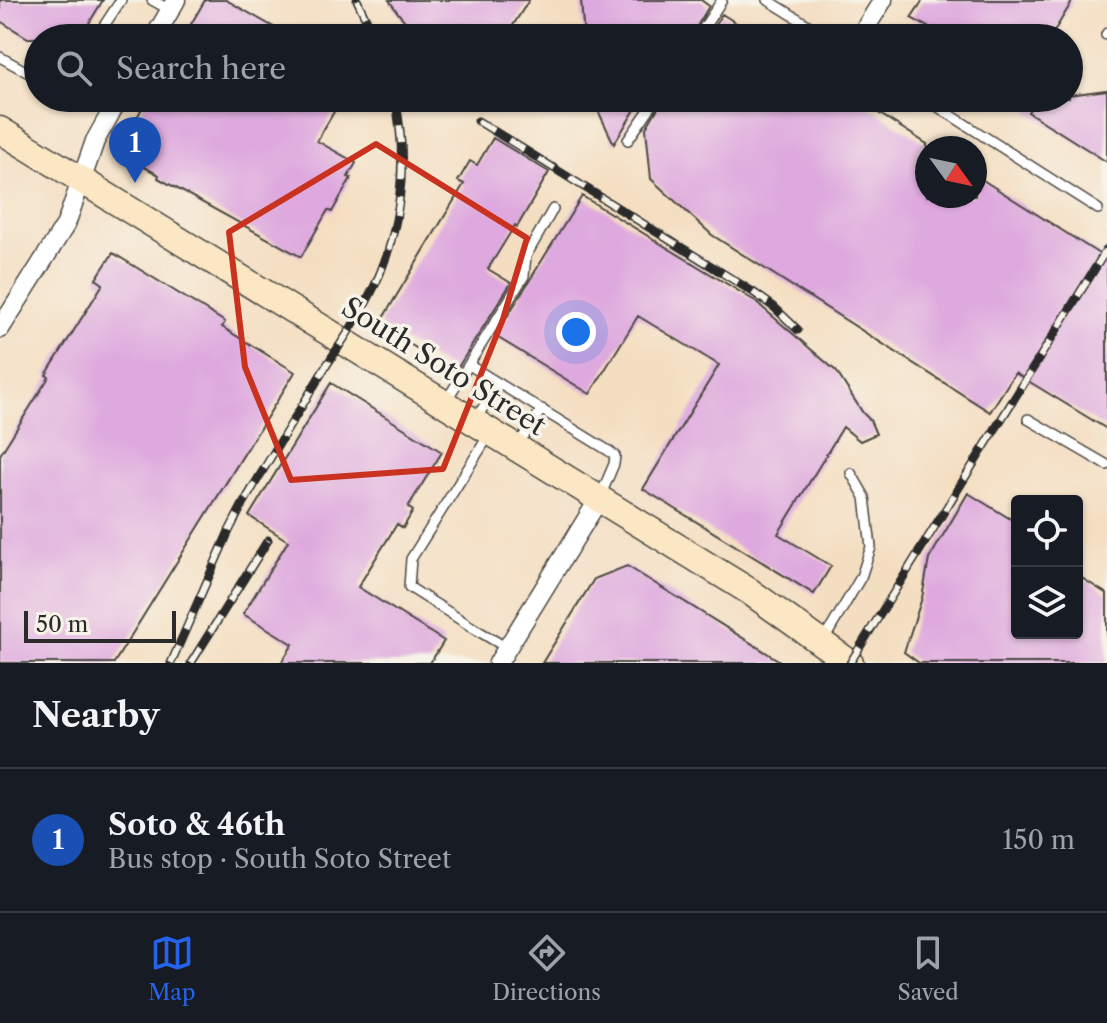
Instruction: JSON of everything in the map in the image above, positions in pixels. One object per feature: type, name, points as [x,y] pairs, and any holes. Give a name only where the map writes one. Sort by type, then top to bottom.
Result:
[{"type":"main road","name":"South Soto Street","points":[[0,130],[749,591],[850,663]]},
{"type":"street","points":[[868,24],[883,0]]},
{"type":"street","points":[[162,24],[173,5]]},
{"type":"street","points":[[0,329],[66,224],[95,141],[111,112]]},
{"type":"street","points":[[503,655],[599,499]]},
{"type":"lane","points":[[105,24],[121,0]]},
{"type":"lane","points":[[152,0],[173,5]]},
{"type":"lane","points":[[706,24],[722,0]]},
{"type":"lane","points":[[768,0],[807,24]]},
{"type":"lane","points":[[0,57],[24,70]]},
{"type":"lane","points":[[628,140],[647,112]]},
{"type":"lane","points":[[946,112],[1098,209]]},
{"type":"lane","points":[[445,404],[524,276],[526,256],[553,209]]},
{"type":"lane","points":[[469,365],[615,456],[599,499]]},
{"type":"lane","points":[[499,383],[482,427],[411,559],[409,587],[475,629],[503,655]]},
{"type":"lane","points":[[516,448],[542,409]]},
{"type":"lane","points":[[1028,419],[1107,465]]},
{"type":"lane","points":[[822,643],[861,577],[871,547],[865,497],[851,473]]},
{"type":"highlighted area","points":[[376,144],[527,238],[503,319],[443,469],[291,480],[245,367],[229,232]]},
{"type":"building","points":[[0,0],[103,0],[88,24],[24,24],[24,36],[0,21]]},
{"type":"building","points":[[205,0],[226,0],[268,24],[191,24]]},
{"type":"building","points":[[389,0],[529,0],[514,24],[407,24]]},
{"type":"building","points":[[581,0],[701,0],[709,6],[698,24],[583,24]]},
{"type":"building","points":[[923,0],[1073,0],[1058,24],[922,24],[911,18]]},
{"type":"building","points":[[722,14],[738,24],[715,24]]},
{"type":"building","points":[[1107,90],[1107,162],[1028,112],[1083,112],[1083,93]]},
{"type":"building","points":[[140,112],[334,112],[317,141],[356,163],[332,212],[328,210],[301,257],[117,152]]},
{"type":"building","points":[[599,112],[633,112],[614,144]]},
{"type":"building","points":[[656,112],[877,112],[915,136],[915,208],[987,208],[987,183],[1107,259],[1107,429],[1015,373],[990,412],[712,235],[651,179],[646,128]]},
{"type":"building","points":[[493,138],[549,172],[488,269],[511,283],[455,372],[380,323],[464,184],[458,181],[470,161],[477,165]]},
{"type":"building","points":[[582,196],[755,301],[836,371],[870,420],[876,434],[860,441],[843,427],[778,534],[831,566],[814,594],[643,489],[719,365],[638,316],[590,394],[495,336]]},
{"type":"building","points":[[113,253],[225,322],[222,327],[295,372],[114,663],[0,663],[0,455],[103,284],[96,279]]},
{"type":"building","points":[[331,383],[442,452],[408,507],[413,511],[403,528],[397,524],[358,587],[444,641],[430,663],[281,663],[293,644],[243,614],[288,541],[249,516]]},
{"type":"building","points":[[968,493],[1011,519],[1011,639],[1083,639],[1083,579],[1107,594],[1107,663],[919,663],[904,652],[922,598],[929,559]]},
{"type":"building","points":[[627,566],[783,663],[542,663],[594,579]]},
{"type":"railway","points":[[357,0],[368,24]]},
{"type":"railway","points":[[171,663],[242,506],[358,317],[379,275],[395,226],[399,201],[401,149],[397,112]]},
{"type":"railway","points":[[478,121],[753,292],[798,330]]},
{"type":"railway","points":[[850,663],[1107,249]]},
{"type":"railway","points":[[191,663],[268,540]]},
{"type":"place","name":"Soto & 46th","points":[[135,183]]}]
